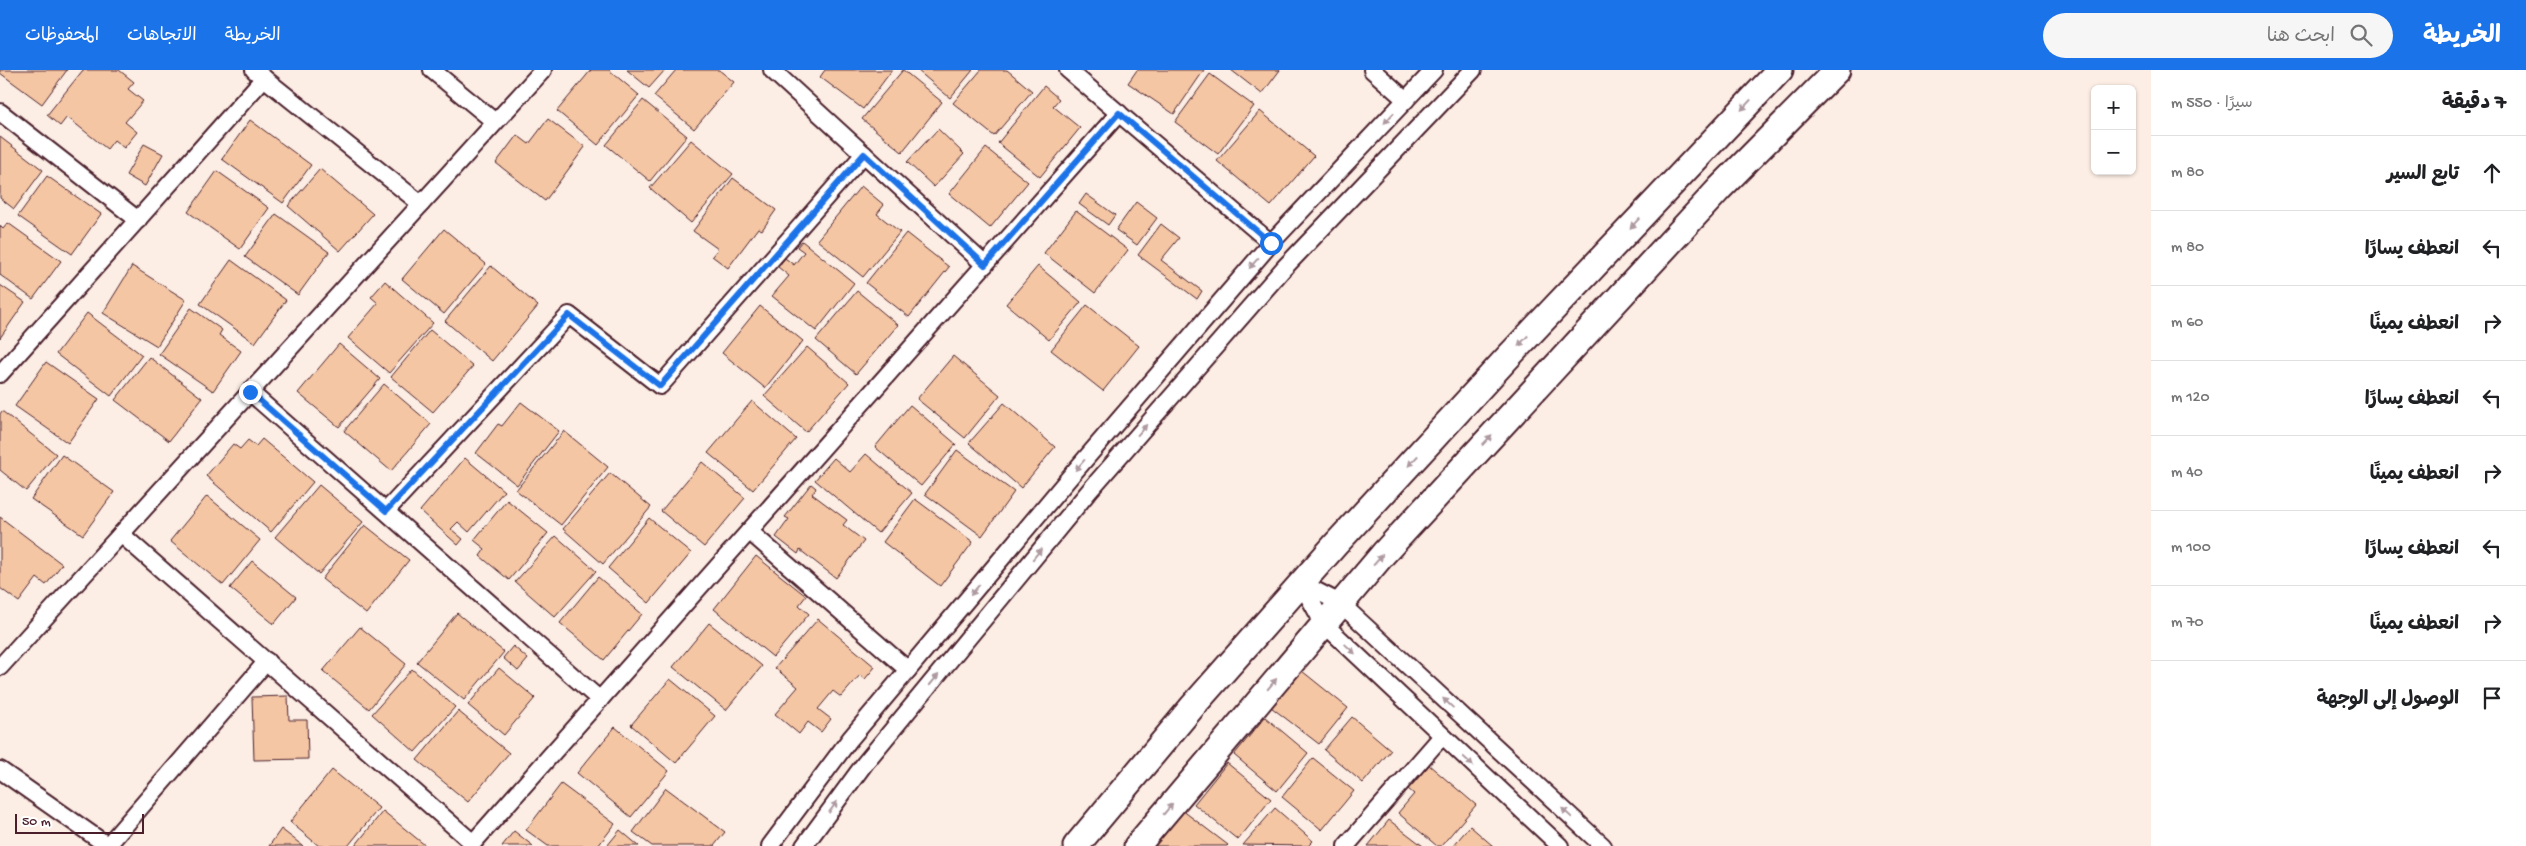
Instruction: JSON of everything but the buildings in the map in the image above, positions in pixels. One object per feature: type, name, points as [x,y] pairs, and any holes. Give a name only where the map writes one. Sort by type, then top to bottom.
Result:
[{"type":"main road","points":[[1076,846],[1192,706],[1301,583],[1509,356],[1780,70]]},
{"type":"main road","points":[[1137,846],[1340,603],[1720,188],[1837,70]]},
{"type":"street","points":[[432,70],[495,122]]},
{"type":"street","points":[[0,667],[543,70]]},
{"type":"street","points":[[772,70],[985,265]]},
{"type":"street","points":[[1068,70],[1271,243]]},
{"type":"street","points":[[1372,70],[1406,100]]},
{"type":"street","points":[[770,846],[850,739],[1062,486],[1271,243],[1434,70]]},
{"type":"street","points":[[804,846],[865,763],[1090,490],[1284,268],[1474,70]]},
{"type":"street","points":[[0,374],[138,220],[259,74],[421,204]]},
{"type":"street","points":[[0,112],[138,220]]},
{"type":"street","points":[[121,534],[473,843],[1119,113]]},
{"type":"street","points":[[386,511],[569,315],[660,386],[864,154]]},
{"type":"street","points":[[250,392],[600,700]]},
{"type":"street","points":[[749,531],[908,670]]},
{"type":"street","points":[[1301,583],[1340,603],[1603,846]]},
{"type":"street","points":[[1301,583],[1323,623],[1560,846]]},
{"type":"street","points":[[0,770],[108,846],[267,661]]},
{"type":"street","points":[[1346,846],[1442,736]]},
{"type":"route","points":[[250,392],[386,511],[569,315],[660,386],[864,154],[985,265],[1119,113],[1271,243]]}]
